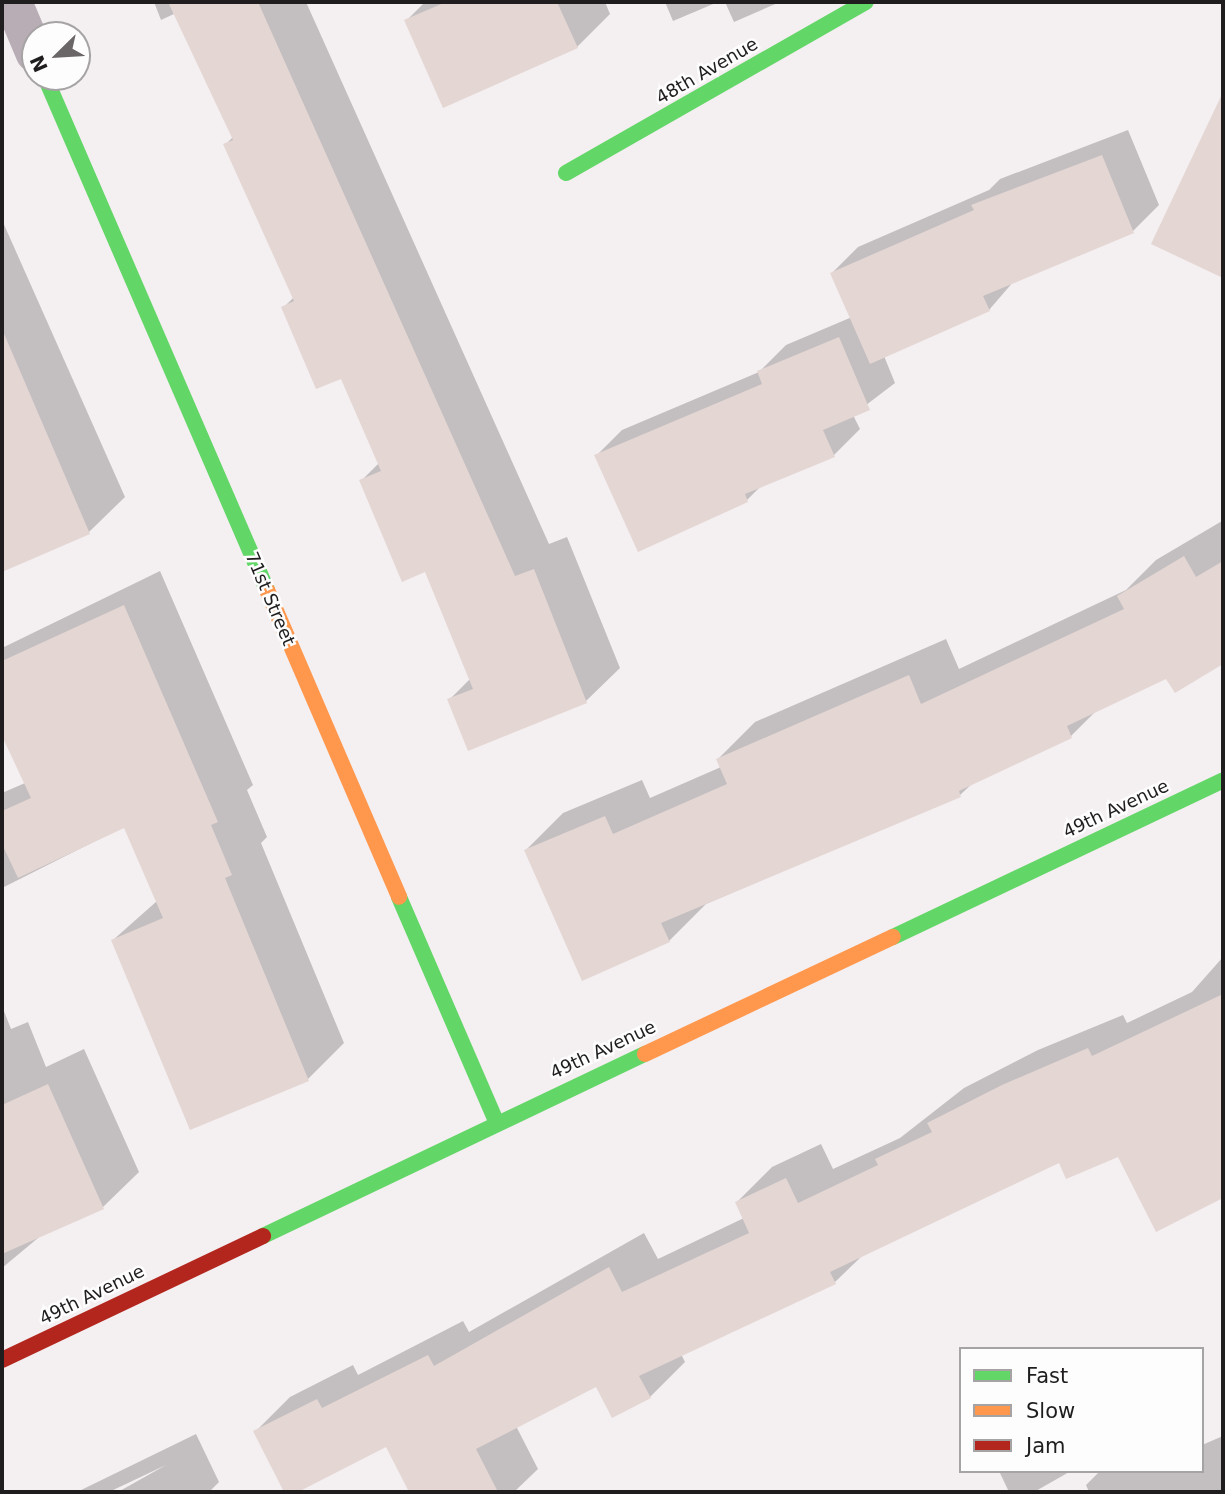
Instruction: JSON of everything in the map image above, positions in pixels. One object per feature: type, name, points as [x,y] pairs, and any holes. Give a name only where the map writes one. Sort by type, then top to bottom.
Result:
[{"type":"street","points":[[13,2],[21,21]]},
{"type":"street","name":"48th Avenue","points":[[566,173],[866,2]]},
{"type":"street","name":"71st Street","points":[[51,91],[496,1121]]},
{"type":"street","name":"49th Avenue","points":[[2,1360],[496,1121],[1223,780]]},
{"type":"building","points":[[168,2],[258,2],[515,576],[534,569],[587,703],[468,751],[447,699],[473,689],[425,572],[402,582],[359,480],[381,471],[341,379],[316,389],[281,307],[294,301],[223,144],[233,140]]},
{"type":"building","points":[[446,2],[557,2],[578,48],[443,108],[404,20]]},
{"type":"building","points":[[1223,92],[1223,278],[1151,244]]},
{"type":"building","points":[[1102,155],[1134,233],[983,296],[990,311],[870,364],[830,273],[974,210],[971,205]]},
{"type":"building","points":[[2,329],[90,534],[2,572]]},
{"type":"building","points":[[839,337],[870,410],[823,430],[835,457],[745,494],[748,502],[638,552],[594,455],[762,384],[757,371]]},
{"type":"building","points":[[1184,556],[1196,577],[1223,561],[1223,664],[1175,693],[1166,679],[1067,726],[1072,738],[959,791],[961,797],[661,923],[670,942],[582,981],[524,850],[605,816],[613,834],[727,784],[716,759],[909,675],[921,704],[1124,609],[1117,596]]},
{"type":"building","points":[[124,605],[218,822],[211,825],[232,875],[225,878],[309,1081],[190,1130],[111,940],[163,918],[124,828],[18,878],[2,844],[2,811],[31,798],[2,736],[2,661]]},
{"type":"building","points":[[1223,994],[1223,1198],[1156,1232],[1118,1157],[1066,1179],[1059,1163],[830,1272],[836,1284],[639,1376],[651,1398],[612,1418],[596,1387],[476,1449],[498,1492],[409,1492],[386,1447],[298,1492],[284,1492],[253,1431],[317,1399],[322,1408],[428,1355],[434,1366],[609,1267],[622,1292],[749,1233],[735,1202],[786,1178],[798,1203],[878,1165],[875,1159],[932,1132],[927,1123],[1002,1085],[1088,1048],[1092,1056]]},
{"type":"building","points":[[48,1084],[104,1209],[2,1254],[2,1105]]},
{"type":"traffic: fast","points":[[566,173],[866,2]]},
{"type":"traffic: fast","points":[[51,91],[267,590]]},
{"type":"traffic: fast","points":[[893,937],[1223,780]]},
{"type":"traffic: fast","points":[[399,897],[496,1121]]},
{"type":"traffic: fast","points":[[263,1236],[645,1054]]},
{"type":"traffic: slow","points":[[267,590],[399,897]]},
{"type":"traffic: slow","points":[[645,1054],[893,937]]},
{"type":"traffic: jam","points":[[2,1360],[263,1236]]}]
